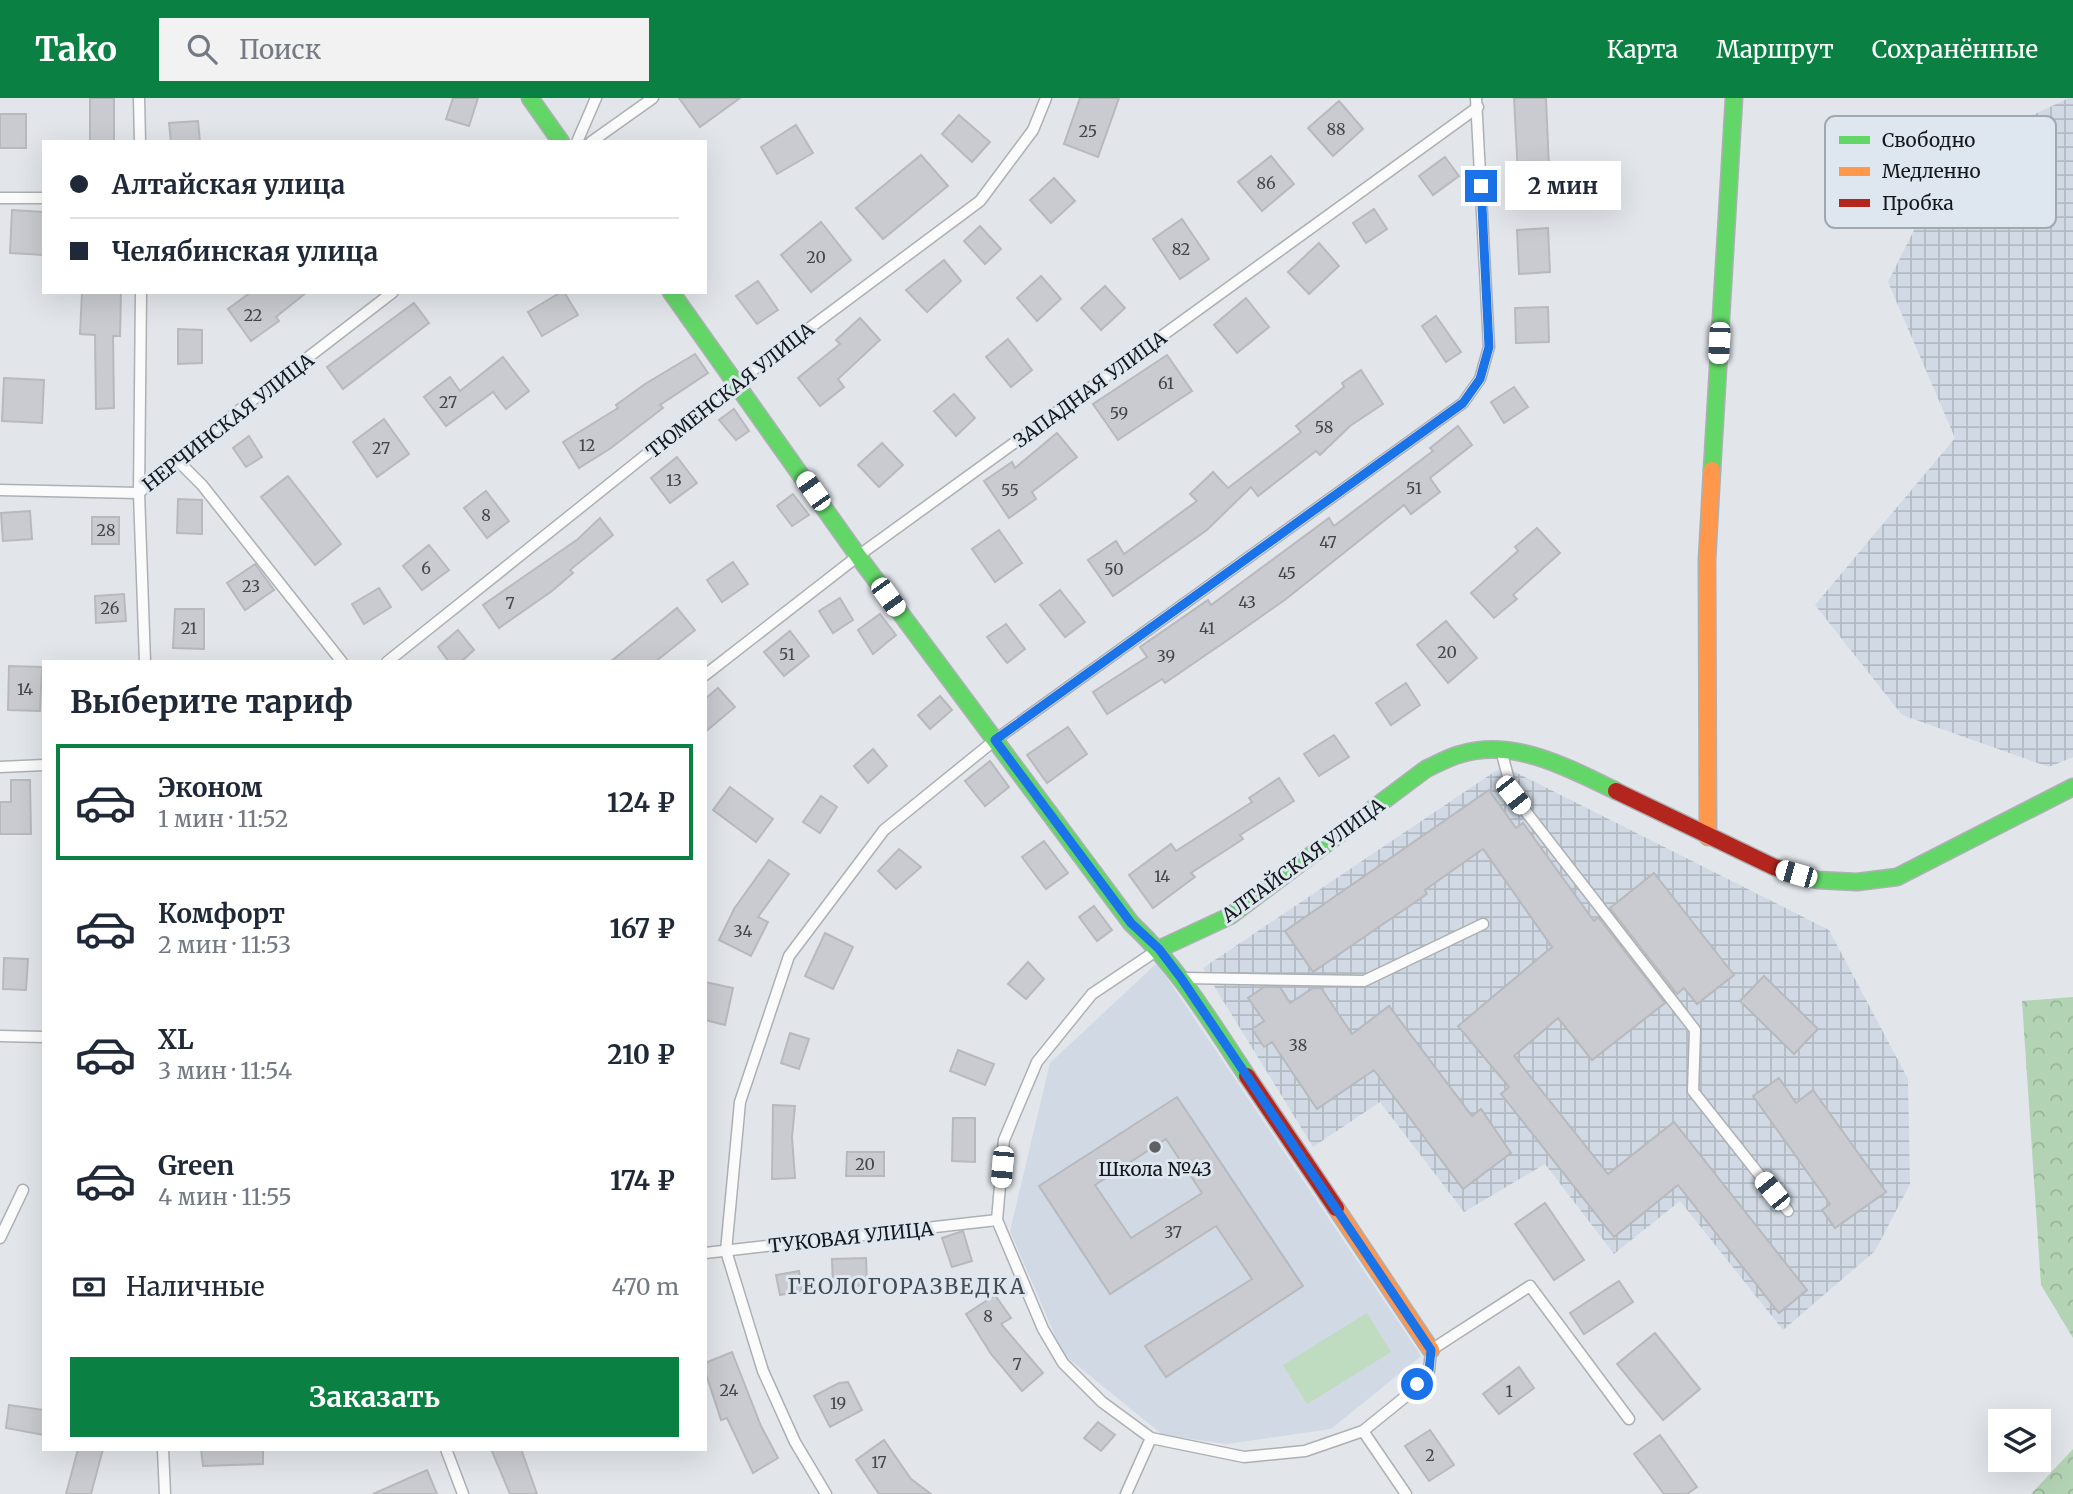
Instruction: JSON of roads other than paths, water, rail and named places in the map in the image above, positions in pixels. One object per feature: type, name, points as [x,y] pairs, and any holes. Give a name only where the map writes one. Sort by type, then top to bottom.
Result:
[{"type":"street","points":[[530,98],[560,140]]},
{"type":"street","points":[[1708,837],[1707,560],[1734,98]]},
{"type":"street","points":[[672,294],[858,556],[1131,923],[1159,949],[1181,978],[1431,1350]]},
{"type":"street","name":"АЛТАЙСКАЯ УЛИЦА","points":[[1159,949],[1230,916],[1426,769],[1462,753],[1501,750],[1531,754],[1571,769],[1774,867],[1818,880],[1857,882],[1897,877],[2073,787]]},
{"type":"lane","points":[[139,98],[140,140]]},
{"type":"lane","points":[[578,140],[596,98]]},
{"type":"lane","points":[[594,140],[653,98]]},
{"type":"lane","name":"ТЮМЕНСКАЯ УЛИЦА","points":[[390,660],[737,382],[980,201],[1032,130],[1046,98]]},
{"type":"lane","points":[[826,1494],[795,1442],[763,1371],[726,1251],[740,1101],[789,956],[884,831],[995,740],[1463,403],[1480,379],[1489,347],[1477,103]]},
{"type":"lane","name":"ЗАПАДНАЯ УЛИЦА","points":[[707,673],[858,556],[1477,103]]},
{"type":"lane","points":[[0,198],[42,198]]},
{"type":"lane","points":[[141,294],[139,493],[145,660]]},
{"type":"lane","name":"НЕРЧИНСКАЯ УЛИЦА","points":[[0,491],[139,493],[176,459],[390,294]]},
{"type":"lane","points":[[176,459],[202,485],[340,660]]},
{"type":"lane","points":[[1501,750],[1513,795],[1695,1030],[1693,1091],[1788,1211]]},
{"type":"lane","points":[[0,767],[42,765]]},
{"type":"lane","points":[[1181,978],[1364,981],[1483,924]]},
{"type":"lane","name":"АЛТАЙСКАЯ УЛИЦА","points":[[1159,949],[1092,994],[1037,1062],[1004,1140],[997,1220],[1043,1329],[1063,1363],[1102,1402],[1151,1438],[1244,1457],[1306,1451],[1363,1432],[1405,1397],[1429,1371],[1431,1350]]},
{"type":"lane","points":[[0,1036],[42,1037]]},
{"type":"lane","points":[[0,1238],[23,1190]]},
{"type":"lane","name":"ТУКОВАЯ УЛИЦА","points":[[707,1253],[997,1220]]},
{"type":"lane","points":[[1431,1350],[1530,1286],[1629,1419]]},
{"type":"lane","points":[[1363,1432],[1406,1494]]},
{"type":"lane","points":[[1126,1494],[1151,1438]]},
{"type":"lane","points":[[163,1451],[165,1494]]},
{"type":"lane","points":[[447,1451],[463,1494]]},
{"type":"place","name":"Школа №43","points":[[1155,1147]]},
{"type":"district","name":"ГЕОЛОГОРАЗВЕДКА","points":[[907,1286]]}]
